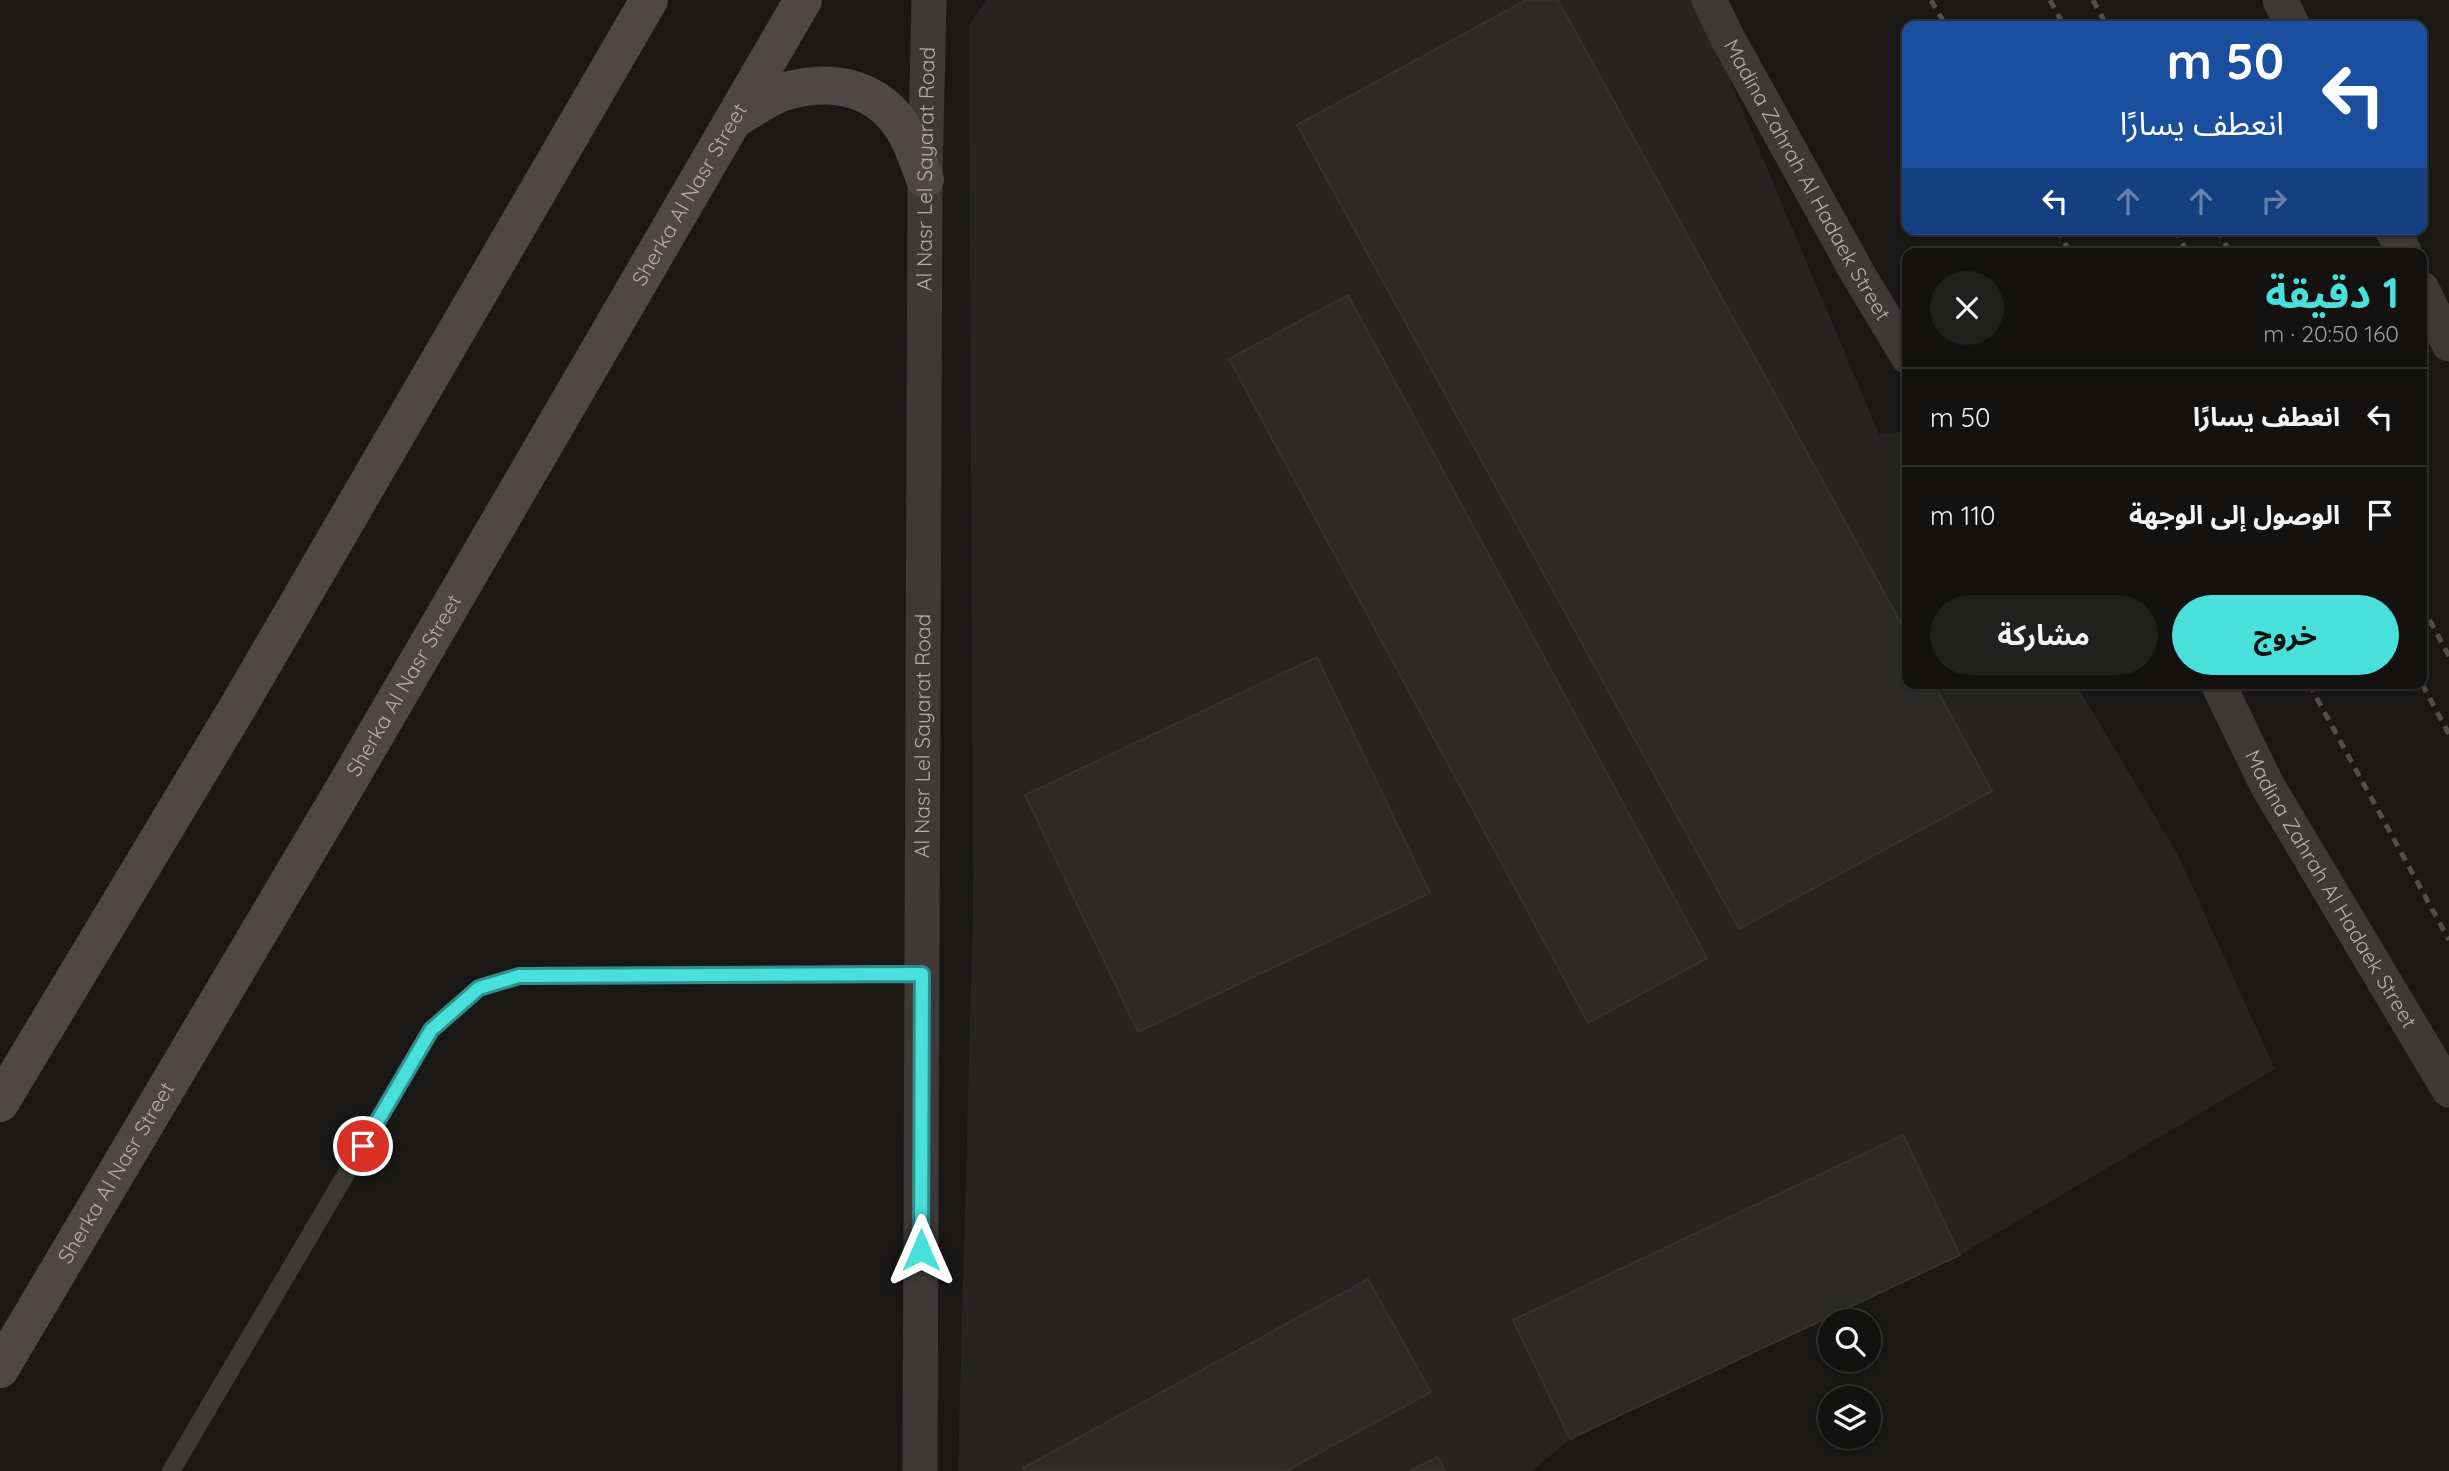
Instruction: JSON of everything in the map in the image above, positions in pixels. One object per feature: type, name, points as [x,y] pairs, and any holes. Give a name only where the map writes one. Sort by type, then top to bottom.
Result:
[{"type":"main road","points":[[0,1103],[239,705],[649,0]]},
{"type":"main road","name":"Sherka Al Nasr Street","points":[[0,1369],[352,776],[803,0]]},
{"type":"main road","points":[[733,120],[782,93],[822,85],[856,89],[883,104],[906,133],[925,179]]},
{"type":"street","name":"Al Nasr Lel Sayarat Road","points":[[920,1471],[925,179],[929,0]]},
{"type":"street","name":"Madina Zahrah Al Hadaek Street","points":[[1709,0],[1733,49],[1902,346]]},
{"type":"street","points":[[2280,0],[2290,21]]},
{"type":"street","points":[[2427,299],[2449,344]]},
{"type":"street","name":"Madina Zahrah Al Hadaek Street","points":[[2220,689],[2267,785],[2449,1090]]},
{"type":"lane","points":[[171,1471],[431,1030],[479,988],[519,976],[922,974]]},
{"type":"shaded area","points":[[986,0],[1696,0],[1879,434],[1902,432],[1902,689],[2079,689],[2178,855],[2275,1069],[1960,1255],[1846,1309],[1818,1309],[1818,1322],[1570,1439],[1532,1471],[958,1471],[973,911],[969,26]]},
{"type":"building","points":[[1526,0],[1558,0],[1902,625],[1902,689],[1937,689],[1992,791],[1739,929],[1297,125]]},
{"type":"building","points":[[1348,295],[1707,958],[1588,1023],[1229,359]]},
{"type":"building","points":[[1317,657],[1430,893],[1138,1032],[1025,795]]},
{"type":"building","points":[[1903,1135],[1960,1255],[1846,1309],[1818,1309],[1818,1322],[1570,1439],[1513,1320]]},
{"type":"building","points":[[1368,1279],[1431,1392],[1286,1471],[1025,1471],[1023,1468]]},
{"type":"building","points":[[1438,1457],[1445,1471],[1409,1471]]},
{"type":"railway","points":[[1931,0],[1943,21]]},
{"type":"railway","points":[[2050,0],[2061,21]]},
{"type":"railway","points":[[2093,0],[2104,21]]},
{"type":"railway","points":[[2060,235],[2068,248]]},
{"type":"railway","points":[[2178,235],[2185,248]]},
{"type":"railway","points":[[2220,235],[2228,248]]},
{"type":"railway","points":[[2427,615],[2449,656]]},
{"type":"railway","points":[[2312,689],[2449,940]]},
{"type":"railway","points":[[2425,689],[2449,734]]},
{"type":"route","points":[[363,1146],[431,1030],[479,988],[519,976],[922,974],[921,1250]]}]
